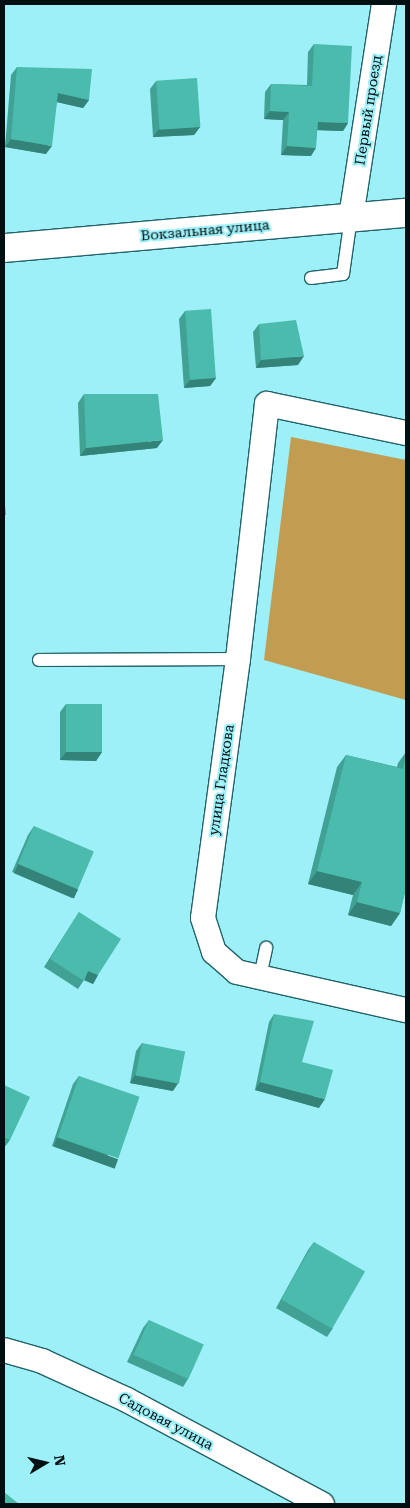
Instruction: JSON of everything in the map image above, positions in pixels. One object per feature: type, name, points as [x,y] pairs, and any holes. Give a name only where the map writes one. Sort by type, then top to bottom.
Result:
[{"type":"street","name":"Первый проезд","points":[[351,217],[384,4]]},
{"type":"street","name":"Вокзальная улица","points":[[4,248],[406,213]]},
{"type":"street","name":"улица Гладкова","points":[[406,433],[267,404],[238,659],[203,918],[214,952],[237,972],[406,1010]]},
{"type":"street","name":"Садовая улица","points":[[4,1350],[42,1361],[127,1400],[322,1504]]},
{"type":"lane","points":[[311,278],[343,274],[351,217]]},
{"type":"lane","points":[[39,660],[238,659]]},
{"type":"lane","points":[[260,977],[266,948]]},
{"type":"shaded area","points":[[291,437],[406,460],[406,700],[264,660]]},
{"type":"building","points":[[314,44],[352,46],[348,123],[318,122],[316,148],[287,146],[289,112],[270,111],[271,84],[312,86]]},
{"type":"building","points":[[17,67],[92,69],[89,100],[58,93],[52,146],[11,139]]},
{"type":"building","points":[[197,78],[200,127],[160,130],[156,81]]},
{"type":"building","points":[[211,309],[216,378],[190,380],[185,311]]},
{"type":"building","points":[[296,320],[304,356],[261,360],[259,324]]},
{"type":"building","points":[[84,394],[158,394],[163,440],[86,448]]},
{"type":"building","points":[[4,494],[6,515],[4,515]]},
{"type":"building","points":[[66,704],[102,704],[102,752],[66,752]]},
{"type":"building","points":[[346,755],[403,769],[406,755],[406,888],[400,913],[357,902],[362,882],[317,871]]},
{"type":"building","points":[[34,826],[94,851],[78,889],[18,864]]},
{"type":"building","points":[[79,912],[121,939],[98,975],[88,971],[84,981],[50,959]]},
{"type":"building","points":[[274,1014],[314,1021],[302,1062],[333,1070],[325,1099],[260,1082]]},
{"type":"building","points":[[142,1043],[185,1051],[179,1084],[136,1075]]},
{"type":"building","points":[[79,1076],[140,1097],[118,1158],[58,1137]]},
{"type":"building","points":[[4,1085],[30,1097],[10,1140],[4,1137]]},
{"type":"building","points":[[314,1242],[365,1272],[332,1329],[281,1299]]},
{"type":"building","points":[[149,1320],[204,1344],[188,1379],[134,1355]]},
{"type":"building","points":[[4,1492],[19,1504],[4,1504]]}]
